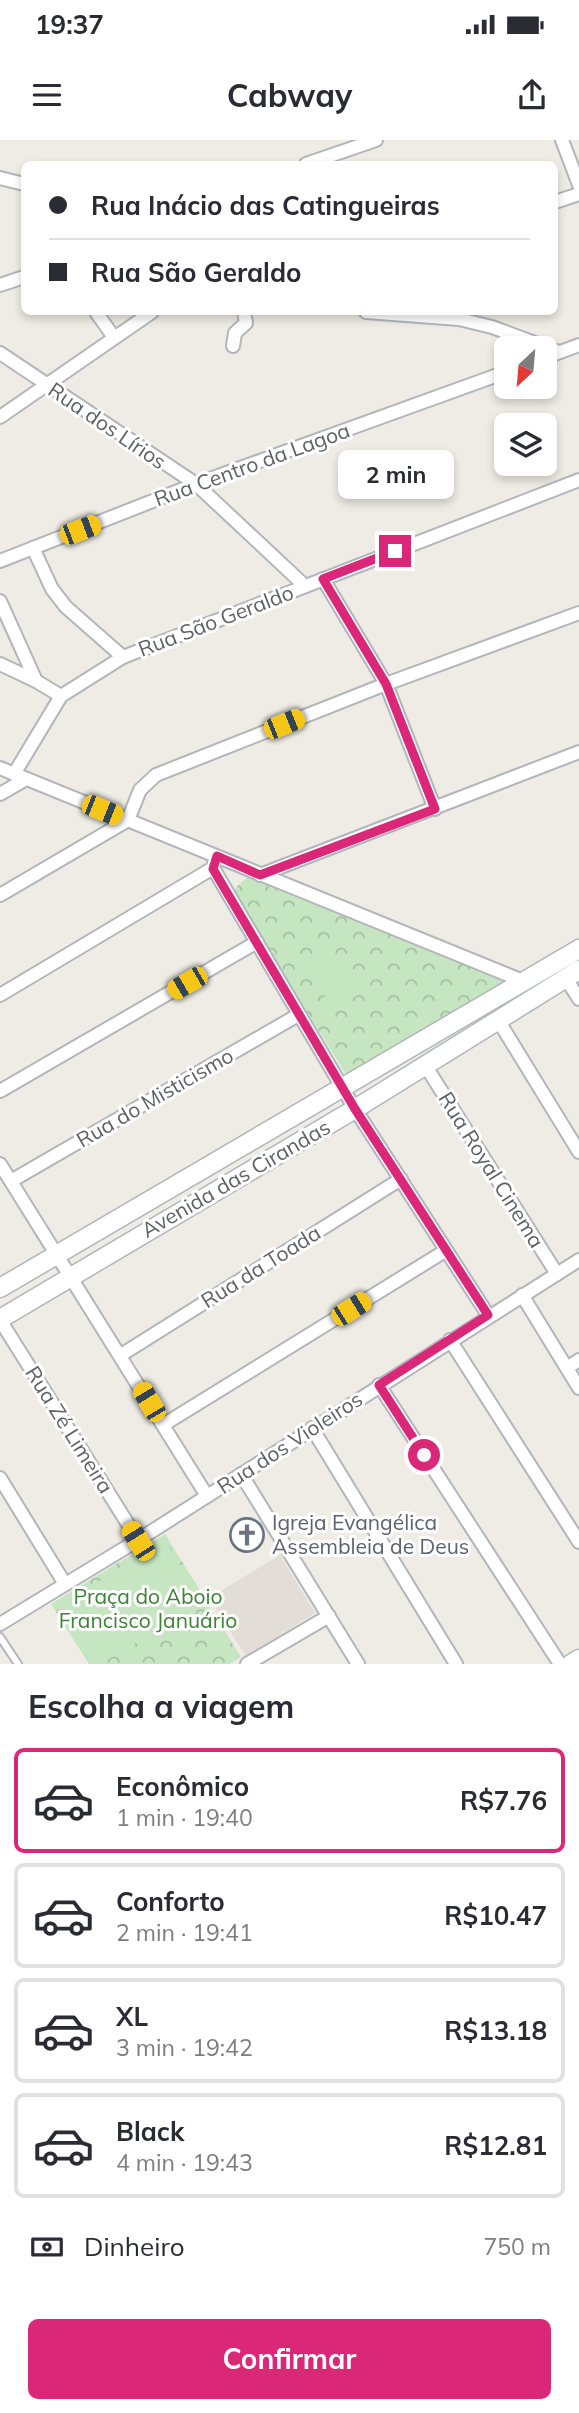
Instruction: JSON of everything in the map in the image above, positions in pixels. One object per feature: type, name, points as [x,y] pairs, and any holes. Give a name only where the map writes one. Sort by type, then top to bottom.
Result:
[{"type":"street","points":[[315,161],[376,140]]},
{"type":"street","points":[[562,140],[579,185]]},
{"type":"street","points":[[0,178],[21,183]]},
{"type":"street","points":[[558,201],[579,194]]},
{"type":"street","points":[[0,285],[21,278]]},
{"type":"street","points":[[98,315],[113,336]]},
{"type":"street","points":[[0,417],[113,336],[147,315]]},
{"type":"street","points":[[233,346],[235,333],[246,323],[245,315]]},
{"type":"street","points":[[406,315],[459,319],[492,327],[559,352],[579,345]]},
{"type":"street","name":"Rua dos Lírios","points":[[0,353],[196,484],[305,586]]},
{"type":"street","name":"Rua Centro da Lagoa","points":[[0,561],[196,484],[494,376]]},
{"type":"street","name":"Rua São Geraldo","points":[[20,776],[61,696],[123,657],[579,480]]},
{"type":"street","points":[[33,548],[52,589],[66,607],[123,657]]},
{"type":"street","points":[[323,579],[386,684],[435,809]]},
{"type":"street","points":[[0,601],[36,681]]},
{"type":"street","points":[[0,895],[128,820],[140,790],[156,775],[386,684],[579,613]]},
{"type":"street","points":[[0,664],[61,696]]},
{"type":"street","points":[[260,875],[579,752]]},
{"type":"street","points":[[0,768],[128,820],[215,862],[260,875],[523,981]]},
{"type":"street","points":[[0,794],[20,776]]},
{"type":"street","points":[[215,862],[298,1015],[355,1109],[488,1315]]},
{"type":"street","points":[[0,995],[215,862]]},
{"type":"street","points":[[0,1091],[257,942]]},
{"type":"street","name":"Avenida das Cirandas","points":[[0,1288],[579,949]]},
{"type":"street","points":[[572,974],[579,999]]},
{"type":"street","name":"Avenida das Cirandas","points":[[0,1320],[355,1109],[572,974]]},
{"type":"street","name":"Rua do Misticismo","points":[[11,1181],[298,1015]]},
{"type":"street","points":[[498,1020],[579,1153]]},
{"type":"street","name":"Rua Royal Cinema","points":[[425,1065],[557,1274]]},
{"type":"street","points":[[0,1164],[207,1496]]},
{"type":"street","name":"Rua da Toada","points":[[121,1355],[401,1179]]},
{"type":"street","points":[[163,1425],[445,1251]]},
{"type":"street","name":"Rua dos Violeiros","points":[[0,1623],[138,1541],[488,1315],[579,1260]]},
{"type":"street","points":[[522,1296],[579,1388]]},
{"type":"street","name":"Rua Zé Limeira","points":[[0,1320],[138,1541]]},
{"type":"street","points":[[450,1340],[579,1542]]},
{"type":"street","points":[[566,1368],[579,1360]]},
{"type":"street","points":[[379,1385],[560,1664]]},
{"type":"street","points":[[312,1428],[456,1664]]},
{"type":"street","points":[[241,1475],[358,1664]]},
{"type":"street","points":[[0,1478],[65,1584]]},
{"type":"street","points":[[247,1664],[329,1616]]},
{"type":"street","points":[[571,1664],[579,1659]]},
{"type":"lane","points":[[0,1637],[18,1664]]},
{"type":"shaded area","points":[[280,1555],[315,1613],[246,1656],[209,1598]]},
{"type":"green space","points":[[250,875],[504,981],[347,1076],[232,891]]},
{"type":"green space","points":[[333,950],[362,992],[335,1010],[306,970]]},
{"type":"green space","name":"Praça do Aboio Francisco Januário","points":[[165,1534],[241,1657],[230,1664],[89,1664],[51,1604]]},
{"type":"green space","name":"Praça do Aboio Francisco Januário","points":[[164,1539],[204,1602],[101,1664],[94,1664],[59,1608]]},
{"type":"place","name":"Igreja Evangélica Assembleia de Deus","points":[[247,1535]]},
{"type":"route","points":[[395,551],[323,579],[386,684],[435,809],[260,875],[217,856],[213,869],[355,1109],[488,1315],[379,1385],[424,1455]]}]
